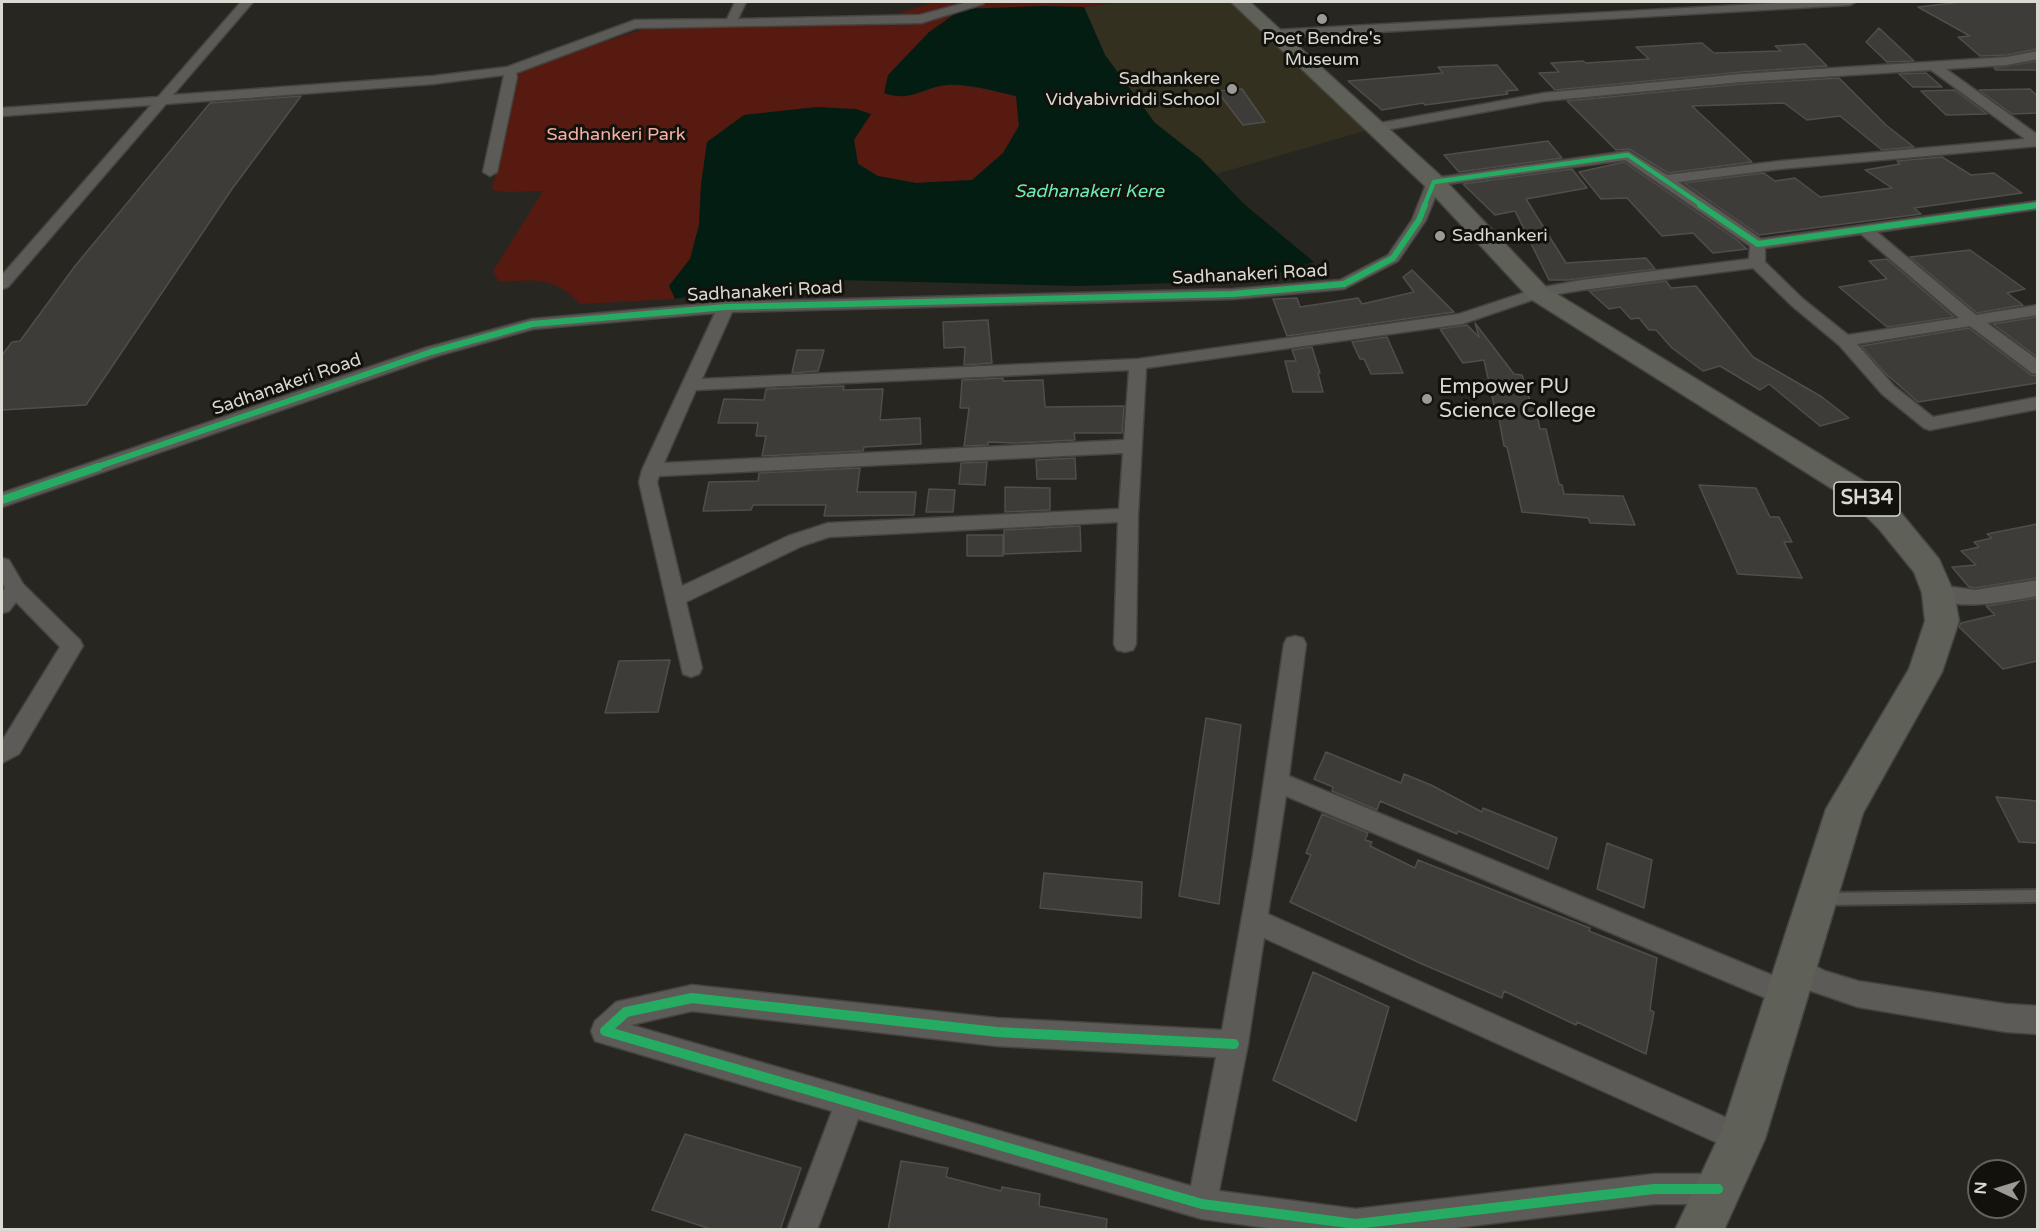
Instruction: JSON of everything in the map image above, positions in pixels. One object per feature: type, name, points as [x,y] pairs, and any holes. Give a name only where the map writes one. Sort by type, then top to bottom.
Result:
[{"type":"main road","name":"SH34","points":[[1240,2],[1434,182],[1538,293],[1861,493],[1890,521],[1928,567],[1938,593],[1942,621],[1925,672],[1845,809],[1742,1138],[1699,1230]]},
{"type":"street","points":[[2,284],[247,2]]},
{"type":"street","points":[[731,22],[740,2]]},
{"type":"street","points":[[2,112],[433,80],[509,71],[635,24],[921,19],[979,2]]},
{"type":"street","points":[[1275,34],[1850,2]]},
{"type":"street","points":[[1376,128],[1544,97],[1741,78],[1934,66],[2031,57],[2037,66]]},
{"type":"street","points":[[1934,66],[2037,142]]},
{"type":"street","points":[[490,172],[511,76],[509,71]]},
{"type":"street","points":[[1664,180],[1780,165],[2037,142]]},
{"type":"street","points":[[1434,182],[1628,155],[1758,244],[2037,206]]},
{"type":"street","name":"Sadhanakeri Road","points":[[2,500],[431,351],[532,324],[726,307],[1233,294],[1344,284],[1393,258],[1419,220],[1434,182]]},
{"type":"street","points":[[1864,229],[1971,319],[2037,369]]},
{"type":"street","points":[[1758,244],[1757,262],[1797,302],[1845,341],[1888,390],[1930,424],[2037,403]]},
{"type":"street","points":[[691,385],[1138,364],[1462,319],[1538,293],[1757,262]]},
{"type":"street","points":[[691,668],[648,482],[651,470],[726,307]]},
{"type":"street","points":[[1845,341],[2037,310]]},
{"type":"street","points":[[1125,644],[1128,515],[1138,364]]},
{"type":"street","points":[[651,470],[1132,446]]},
{"type":"street","points":[[676,598],[795,541],[828,530],[1128,515]]},
{"type":"street","points":[[2,565],[8,597],[72,646],[11,747],[2,753]]},
{"type":"street","points":[[1938,593],[1975,598],[2037,588]]},
{"type":"street","points":[[1202,1204],[1234,1044],[1255,921],[1278,782],[1295,644]]},
{"type":"street","points":[[1278,782],[1790,981],[1821,982],[1858,994],[1930,1007],[2037,1020]]},
{"type":"street","points":[[1255,921],[1742,1138]]},
{"type":"street","points":[[1234,1044],[997,1032],[692,998],[626,1012],[605,1031],[1202,1204],[1356,1224],[1654,1189],[1718,1189]]},
{"type":"street","points":[[802,1230],[850,1102]]},
{"type":"lane","points":[[1816,899],[2037,896]]},
{"type":"shaded area","name":"Sadhankere Vidyabivriddi School","points":[[1121,2],[1240,2],[1375,128],[1216,174],[1201,159],[1155,123],[1105,55],[1084,7]]},
{"type":"green space","name":"Sadhankeri Park","points":[[1121,2],[1084,7],[962,9],[919,93],[946,84],[980,88],[1016,96],[1019,126],[1003,153],[972,180],[916,183],[878,176],[858,163],[854,140],[870,114],[817,107],[744,115],[707,142],[701,185],[699,225],[690,259],[669,285],[675,299],[580,304],[571,295],[552,284],[534,281],[499,282],[493,271],[543,191],[492,190],[516,71],[668,21],[881,19],[931,3]]},
{"type":"water","name":"Sadhanakeri Kere","points":[[1084,7],[1105,55],[1155,123],[1201,159],[1244,204],[1314,262],[1273,275],[1173,283],[1078,286],[839,280],[708,293],[675,299],[669,286],[690,259],[699,225],[701,185],[707,142],[744,115],[817,107],[856,109],[871,114],[854,140],[858,164],[878,176],[916,183],[972,180],[1003,153],[1019,126],[1016,96],[964,85],[947,85],[910,95],[894,96],[884,93],[888,75],[929,32],[962,9]]},
{"type":"building","points":[[1962,2],[2037,2],[2037,49],[2007,55],[1980,56],[1958,37],[1970,36],[1918,7]]},
{"type":"building","points":[[1879,28],[1914,61],[1887,62],[1866,42]]},
{"type":"building","points":[[1702,43],[1714,53],[1781,51],[1775,46],[1805,44],[1827,66],[1555,90],[1539,73],[1559,72],[1551,63],[1649,59],[1636,47]]},
{"type":"building","points":[[2037,61],[2037,70],[1996,70],[1994,68]]},
{"type":"building","points":[[1497,65],[1518,90],[1506,91],[1508,94],[1382,110],[1348,81],[1443,73],[1438,67]]},
{"type":"building","points":[[1926,73],[1942,87],[1913,87],[1899,74]]},
{"type":"building","points":[[1839,78],[1886,125],[1914,147],[1882,150],[1840,116],[1807,120],[1784,103],[1692,106],[1752,162],[1668,173],[1629,149],[1616,150],[1567,101],[1741,84]]},
{"type":"building","points":[[1242,89],[1265,122],[1243,125],[1217,91]]},
{"type":"building","points":[[2030,89],[2037,96],[2037,113],[2012,114],[1979,90]]},
{"type":"building","points":[[1955,90],[1987,114],[1946,115],[1921,91]]},
{"type":"building","points":[[301,96],[232,189],[86,405],[2,410],[2,355],[12,342],[20,341],[75,266],[210,103]]},
{"type":"building","points":[[1548,141],[1562,158],[1459,172],[1444,155]]},
{"type":"building","points":[[1942,157],[1971,175],[1994,173],[2022,193],[1914,208],[1921,214],[1759,235],[1684,183],[1764,173],[1775,181],[1795,178],[1820,197],[1892,188],[1865,170],[1900,164],[1897,161]]},
{"type":"building","points":[[1624,162],[1747,249],[1713,253],[1693,233],[1662,236],[1627,198],[1601,199],[1579,172]]},
{"type":"building","points":[[1572,169],[1587,188],[1526,199],[1566,263],[1646,258],[1655,269],[1568,280],[1549,280],[1515,211],[1495,215],[1463,184]]},
{"type":"building","points":[[1970,250],[2025,289],[2007,293],[2023,305],[1977,313],[1910,257]]},
{"type":"building","points":[[1887,259],[1954,317],[1887,327],[1839,287],[1887,279],[1869,261]]},
{"type":"building","points":[[1412,270],[1454,312],[1287,336],[1273,299],[1297,298],[1300,307],[1358,298],[1362,304],[1414,292],[1403,277]]},
{"type":"building","points":[[1666,281],[1671,288],[1696,286],[1753,357],[1822,397],[1849,418],[1820,426],[1769,384],[1760,390],[1720,366],[1703,371],[1672,348],[1656,330],[1649,330],[1639,318],[1631,319],[1620,307],[1609,309],[1589,291]]},
{"type":"building","points":[[2037,317],[2037,357],[1993,324]]},
{"type":"building","points":[[988,320],[992,363],[964,365],[965,347],[944,348],[943,322]]},
{"type":"building","points":[[1475,323],[1514,374],[1522,375],[1530,401],[1534,401],[1540,429],[1546,429],[1559,484],[1562,485],[1564,494],[1623,496],[1635,525],[1590,523],[1588,518],[1522,512],[1484,360],[1463,363],[1440,329],[1467,325],[1479,337]]},
{"type":"building","points":[[1969,328],[2031,375],[2037,376],[2037,383],[1918,402],[1885,373],[1861,346]]},
{"type":"building","points":[[1387,337],[1403,373],[1371,374],[1364,359],[1360,359],[1352,342]]},
{"type":"building","points":[[1312,347],[1323,392],[1293,392],[1285,361],[1296,361],[1292,350]]},
{"type":"building","points":[[797,350],[824,350],[818,371],[792,373]]},
{"type":"building","points":[[1003,378],[1003,381],[1043,380],[1045,407],[1124,406],[1122,433],[1074,433],[1075,440],[988,442],[988,445],[964,446],[969,408],[960,408],[962,380]]},
{"type":"building","points":[[844,386],[843,390],[883,389],[880,420],[920,418],[921,444],[864,447],[863,451],[762,456],[766,436],[756,436],[758,423],[718,423],[724,399],[764,400],[766,389]]},
{"type":"building","points":[[1075,458],[1076,479],[1037,479],[1036,460]]},
{"type":"building","points":[[987,462],[985,485],[959,484],[961,463]]},
{"type":"building","points":[[860,468],[857,492],[916,492],[914,515],[824,516],[826,505],[753,505],[751,510],[703,511],[709,482],[758,481],[759,473]]},
{"type":"building","points":[[1699,485],[1756,488],[1770,517],[1779,517],[1792,542],[1784,542],[1802,578],[1738,574]]},
{"type":"building","points":[[1005,487],[1050,488],[1050,510],[1005,512]]},
{"type":"building","points":[[929,489],[955,490],[953,512],[926,512]]},
{"type":"building","points":[[2037,524],[2037,578],[1975,588],[1969,587],[1952,567],[1976,565],[1961,551],[1979,547],[1974,542],[1992,538],[1987,534]]},
{"type":"building","points":[[1080,526],[1081,551],[1004,554],[1004,530]]},
{"type":"building","points":[[967,535],[1003,535],[1003,556],[967,556]]},
{"type":"building","points":[[2037,598],[2037,661],[2003,669],[1959,627],[1961,623],[1995,615],[1986,606]]},
{"type":"building","points":[[670,660],[658,712],[605,713],[619,661]]},
{"type":"building","points":[[1206,718],[1241,725],[1219,904],[1179,896]]},
{"type":"building","points":[[1326,752],[1401,783],[1404,774],[1431,785],[1482,812],[1483,808],[1557,838],[1548,869],[1380,801],[1377,810],[1332,791],[1333,787],[1314,779]]},
{"type":"building","points":[[1996,797],[2037,801],[2037,843],[2019,842]]},
{"type":"building","points":[[1322,814],[1368,833],[1365,840],[1372,842],[1370,846],[1415,868],[1418,860],[1590,928],[1589,931],[1657,958],[1650,1010],[1654,1012],[1646,1054],[1577,1022],[1576,1025],[1504,991],[1502,998],[1422,964],[1290,902],[1311,855],[1306,853]]},
{"type":"building","points":[[1607,843],[1652,860],[1644,908],[1597,889]]},
{"type":"building","points":[[1044,873],[1142,882],[1141,918],[1040,908]]},
{"type":"building","points":[[1313,972],[1389,1007],[1356,1121],[1273,1080]]},
{"type":"building","points":[[685,1134],[801,1168],[780,1230],[714,1230],[652,1210]]},
{"type":"building","points":[[901,1161],[948,1168],[946,1177],[1001,1191],[1002,1187],[1040,1194],[1039,1206],[1107,1219],[1106,1230],[888,1230]]},
{"type":"cycle path","points":[[2,500],[431,352],[532,324],[726,307],[1233,294],[1344,284],[1393,258],[1419,220],[1434,182],[1628,155],[1758,244],[2038,205]]},
{"type":"cycle path","points":[[1234,1044],[997,1032],[692,998],[626,1012],[605,1031],[1202,1204],[1356,1224],[1654,1189],[1718,1189]]},
{"type":"place","name":"Poet Bendre's Museum","points":[[1322,19]]},
{"type":"place","name":"Sadhankere Vidyabivriddi School","points":[[1232,89]]},
{"type":"place","name":"Sadhankeri","points":[[1440,236]]},
{"type":"place","name":"Empower PU Science College","points":[[1427,399]]}]
